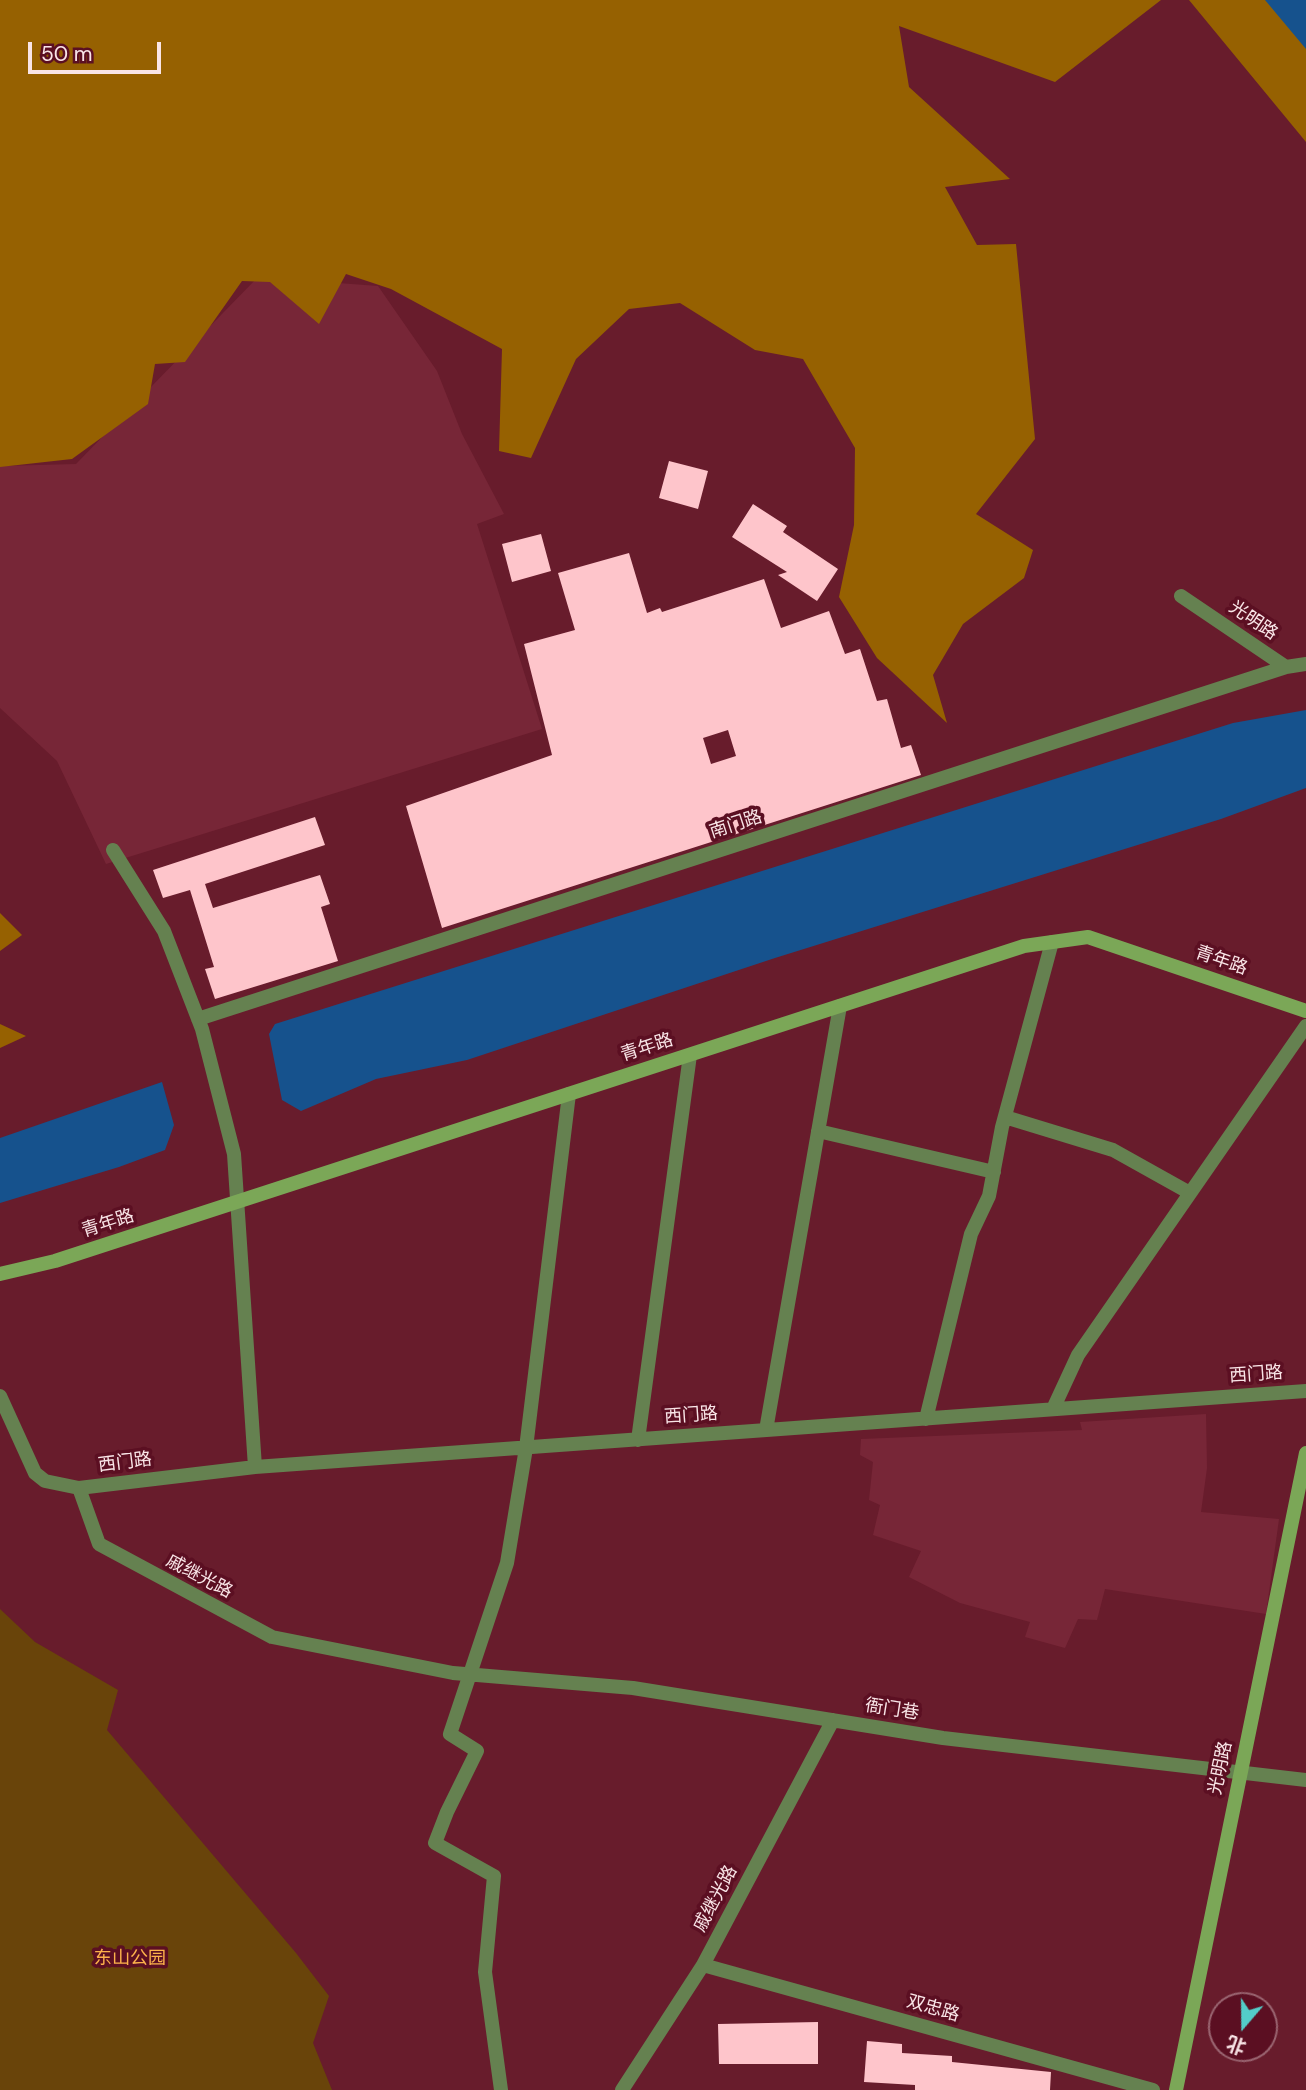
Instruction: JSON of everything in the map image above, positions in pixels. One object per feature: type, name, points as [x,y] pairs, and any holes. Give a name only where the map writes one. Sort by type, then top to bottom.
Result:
[{"type":"main road","name":"青年路","points":[[0,1274],[55,1261],[1024,946],[1088,937],[1306,1011]]},
{"type":"main road","name":"光明路","points":[[1176,2090],[1306,1453]]},
{"type":"street","name":"光明路","points":[[1181,596],[1286,667]]},
{"type":"street","points":[[1286,667],[1306,664]]},
{"type":"street","name":"南门路","points":[[200,1024],[1286,667]]},
{"type":"street","points":[[113,850],[164,932],[200,1024],[234,1154],[255,1467]]},
{"type":"street","points":[[926,1419],[971,1234],[989,1196],[1004,1117],[1052,942]]},
{"type":"street","points":[[766,1430],[840,1006]]},
{"type":"street","points":[[1053,1409],[1078,1355],[1306,1026]]},
{"type":"street","points":[[638,1440],[690,1055]]},
{"type":"street","points":[[501,2090],[485,1972],[494,1876],[435,1843],[477,1751],[450,1734],[507,1563],[526,1448],[569,1094]]},
{"type":"street","points":[[1004,1117],[1113,1150],[1191,1193]]},
{"type":"street","points":[[818,1131],[994,1172]]},
{"type":"street","name":"西门路","points":[[79,1488],[255,1467],[1306,1391]]},
{"type":"street","points":[[0,1396],[34,1473],[45,1481],[79,1488]]},
{"type":"street","name":"戚继光路","points":[[79,1488],[99,1544],[272,1637],[472,1674]]},
{"type":"street","name":"衙门巷","points":[[472,1674],[633,1688],[943,1738],[1240,1770],[1306,1780]]},
{"type":"street","name":"戚继光路","points":[[622,2090],[703,1965],[833,1720]]},
{"type":"street","name":"双忠路","points":[[703,1965],[1153,2090]]},
{"type":"shaded area","points":[[0,0],[1161,0],[1055,82],[899,26],[909,87],[1010,179],[945,187],[977,245],[1016,244],[1035,439],[976,514],[1033,550],[1024,578],[963,624],[933,675],[947,723],[877,658],[839,597],[854,525],[855,448],[803,359],[755,350],[680,303],[629,309],[576,359],[531,458],[499,451],[502,349],[391,289],[346,274],[319,324],[270,282],[242,281],[185,362],[155,364],[148,404],[72,459],[0,467]]},
{"type":"shaded area","points":[[1189,0],[1306,0],[1306,142]]},
{"type":"shaded area","points":[[258,277],[378,286],[437,371],[462,434],[504,514],[477,524],[542,729],[106,864],[57,761],[0,708],[0,466],[76,464]]},
{"type":"shaded area","points":[[0,913],[22,935],[0,951]]},
{"type":"shaded area","points":[[0,1024],[26,1036],[0,1048]]},
{"type":"shaded area","points":[[1206,1414],[1207,1468],[1201,1512],[1279,1519],[1266,1614],[1105,1589],[1097,1620],[1078,1619],[1065,1648],[1025,1637],[1030,1622],[960,1603],[909,1577],[921,1551],[873,1535],[880,1505],[869,1500],[873,1462],[860,1455],[861,1439],[1082,1430],[1080,1422]]},
{"type":"green space","name":"东山公园","points":[[0,1609],[35,1642],[118,1690],[107,1730],[296,1953],[329,1996],[313,2043],[332,2090],[0,2090]]},
{"type":"water","points":[[1265,0],[1306,0],[1306,49]]},
{"type":"water","points":[[1306,710],[1306,788],[1221,819],[775,958],[467,1060],[376,1079],[301,1111],[282,1100],[269,1034],[275,1024],[1233,723]]},
{"type":"water","points":[[162,1082],[174,1125],[165,1150],[119,1167],[0,1203],[0,1138]]},
{"type":"building","points":[[669,461],[708,471],[698,509],[659,498]]},
{"type":"building","points":[[753,504],[787,526],[783,532],[838,569],[817,601],[778,575],[787,572],[732,537]]},
{"type":"building","points":[[541,534],[551,571],[512,582],[502,544]]},
{"type":"building","points":[[629,553],[647,613],[660,608],[662,612],[764,579],[781,628],[829,611],[845,654],[860,649],[877,701],[887,699],[901,748],[911,745],[921,775],[442,928],[406,806],[552,755],[524,644],[575,630],[558,573]],"holes":[[[728,730],[736,756],[711,764],[703,738]]]},
{"type":"building","points":[[315,817],[325,845],[205,884],[213,908],[320,875],[330,904],[321,907],[338,961],[215,999],[205,969],[214,967],[190,890],[163,898],[153,870]]},
{"type":"building","points":[[818,2022],[818,2064],[719,2064],[718,2024]]},
{"type":"building","points":[[867,2041],[902,2044],[902,2053],[952,2056],[952,2062],[1051,2072],[1050,2090],[915,2090],[915,2085],[864,2082]]}]
